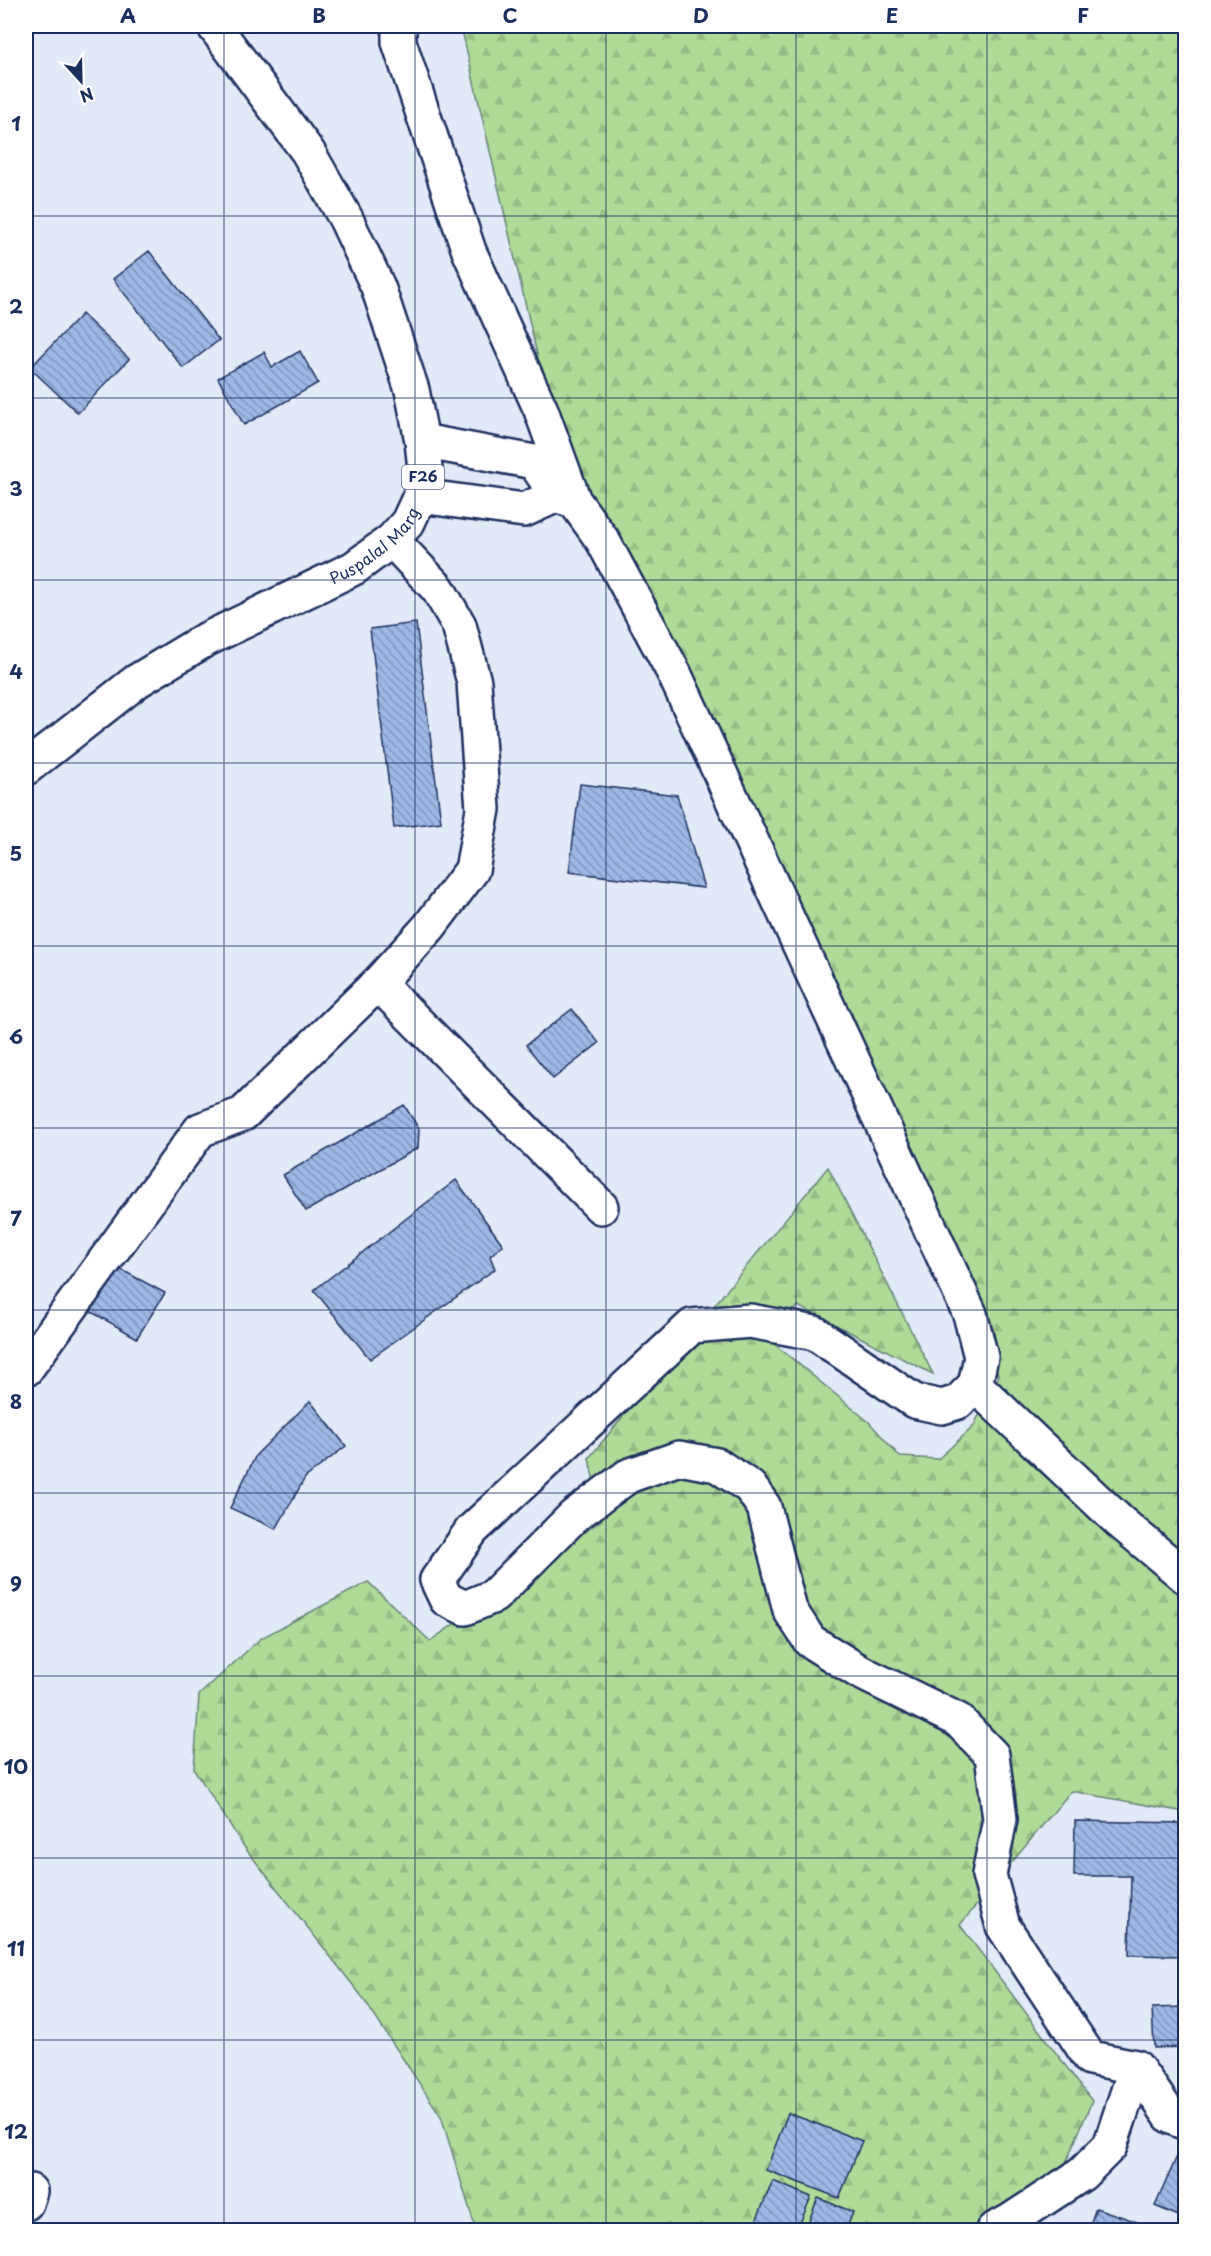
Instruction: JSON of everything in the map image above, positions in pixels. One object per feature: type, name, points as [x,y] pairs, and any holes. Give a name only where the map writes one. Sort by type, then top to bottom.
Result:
[{"type":"street","name":"Puspalal Marg","points":[[26,768],[137,681],[203,641],[354,568],[392,540],[408,522],[420,496],[424,469],[422,441],[412,390],[378,287],[346,219],[308,152],[214,26]]},
{"type":"street","points":[[399,26],[399,42],[469,251],[541,410],[566,499]]},
{"type":"street","points":[[422,441],[534,462],[603,542],[674,674],[970,1314],[981,1357],[975,1385],[958,1402],[942,1407],[914,1401],[815,1333],[750,1321],[692,1326],[472,1530],[437,1580],[446,1599],[465,1608],[494,1596],[574,1516],[628,1476],[679,1458],[717,1465],[750,1487],[764,1507],[790,1610],[810,1641],[860,1672],[958,1720],[992,1755],[1000,1819],[989,1875],[1003,1926],[1090,2058],[1136,2067],[1171,2116],[1185,2123]]},
{"type":"street","points":[[420,496],[524,510],[566,499]]},
{"type":"street","points":[[26,1370],[200,1130],[243,1114],[378,983],[429,927],[472,870],[483,809],[474,682],[459,625],[438,589],[392,540]]},
{"type":"street","points":[[378,983],[601,1207]]},
{"type":"street","points":[[975,1385],[1119,1521],[1185,1577]]},
{"type":"street","points":[[993,2230],[1082,2174],[1110,2146],[1136,2067]]},
{"type":"green space","points":[[461,26],[1185,26],[1185,1812],[1071,1791],[960,1925],[1092,2101],[1061,2174],[1016,2230],[476,2230],[441,2116],[360,1994],[245,1848],[194,1769],[199,1695],[261,1638],[368,1582],[430,1641],[602,1520],[589,1458],[828,1167],[933,1374],[798,1306],[772,1342],[869,1422],[900,1457],[938,1459],[973,1427],[999,1376],[880,1108],[574,514]]},
{"type":"building","points":[[149,251],[219,340],[183,368],[113,279]]},
{"type":"building","points":[[82,314],[129,359],[78,413],[30,368]]},
{"type":"building","points":[[300,351],[318,383],[244,425],[218,378],[264,352],[272,367]]},
{"type":"building","points":[[416,623],[441,822],[394,828],[370,629]]},
{"type":"building","points":[[580,784],[677,795],[704,888],[569,872]]},
{"type":"building","points":[[572,1009],[599,1043],[553,1079],[526,1045]]},
{"type":"building","points":[[404,1105],[419,1129],[418,1148],[306,1211],[283,1175]]},
{"type":"building","points":[[456,1180],[503,1245],[490,1256],[495,1269],[370,1359],[314,1290]]},
{"type":"building","points":[[118,1268],[165,1293],[137,1338],[90,1311]]},
{"type":"building","points":[[310,1401],[346,1446],[305,1478],[276,1529],[230,1508],[256,1455]]},
{"type":"building","points":[[1075,1821],[1185,1823],[1183,1956],[1129,1955],[1131,1876],[1074,1876]]},
{"type":"building","points":[[1186,2007],[1186,2047],[1154,2048],[1152,2008]]},
{"type":"building","points":[[788,2113],[862,2141],[839,2198],[766,2170]]},
{"type":"building","points":[[1183,2143],[1186,2144],[1186,2219],[1155,2206]]},
{"type":"building","points":[[773,2181],[811,2197],[797,2230],[752,2230]]},
{"type":"building","points":[[818,2198],[853,2212],[846,2230],[805,2230]]},
{"type":"building","points":[[1096,2208],[1161,2230],[1088,2230]]}]
